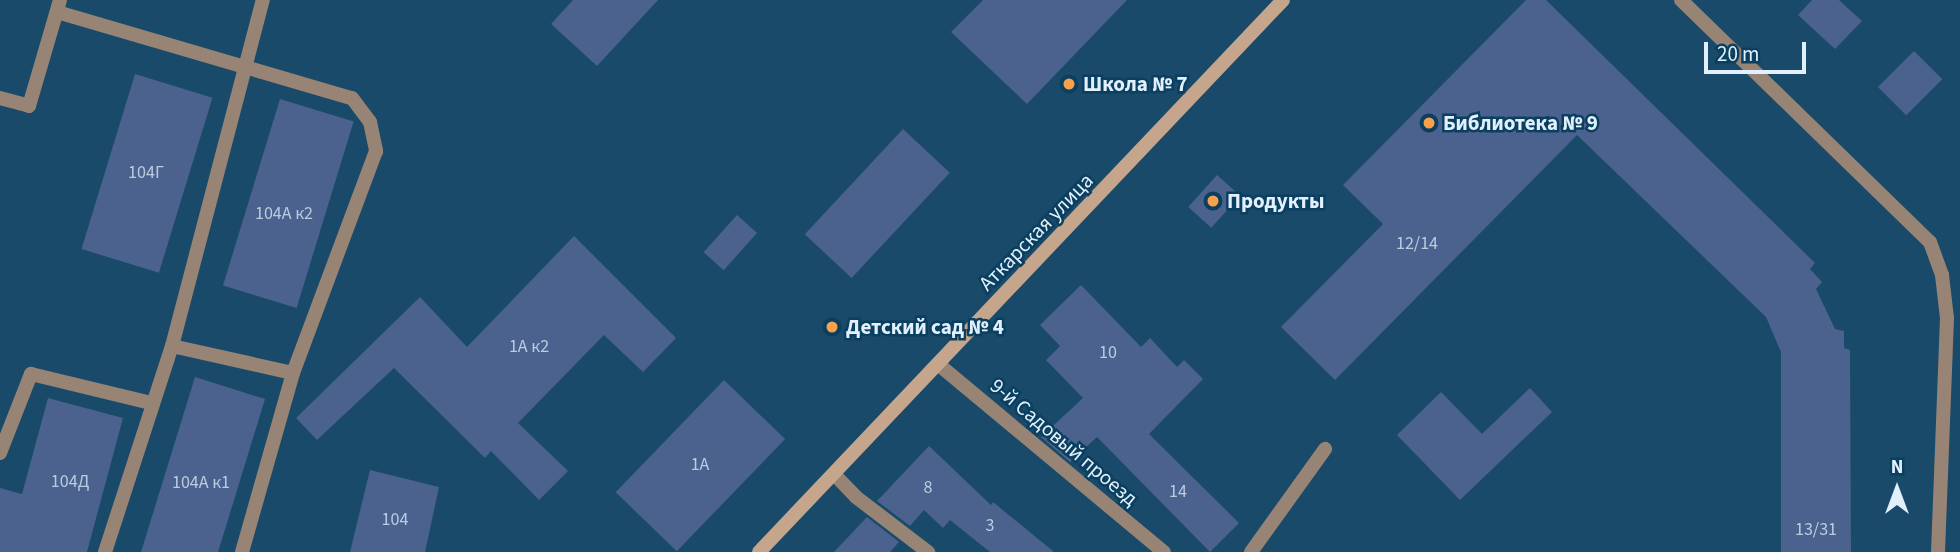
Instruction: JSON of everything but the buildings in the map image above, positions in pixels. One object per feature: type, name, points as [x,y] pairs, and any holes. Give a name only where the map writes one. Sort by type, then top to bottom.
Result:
[{"type":"main road","name":"Аткарская улица","points":[[759,552],[1283,0]]},
{"type":"street","points":[[104,552],[172,346],[263,0]]},
{"type":"street","points":[[1681,0],[1930,242],[1942,275],[1947,318],[1938,552]]},
{"type":"street","points":[[0,98],[29,106],[58,6],[243,68],[352,98],[370,121],[376,151],[293,373],[242,552]]},
{"type":"street","points":[[172,346],[293,373]]},
{"type":"street","name":"9-й Садовый проезд","points":[[938,364],[1164,552]]},
{"type":"street","points":[[0,453],[31,374],[151,403]]},
{"type":"street","points":[[1251,552],[1325,449]]},
{"type":"street","points":[[834,474],[856,497],[928,552]]},
{"type":"place","name":"Школа № 7","points":[[1069,84]]},
{"type":"place","name":"Библиотека № 9","points":[[1429,123]]},
{"type":"place","name":"Продукты","points":[[1213,201]]},
{"type":"place","name":"Детский сад № 4","points":[[832,327]]}]
